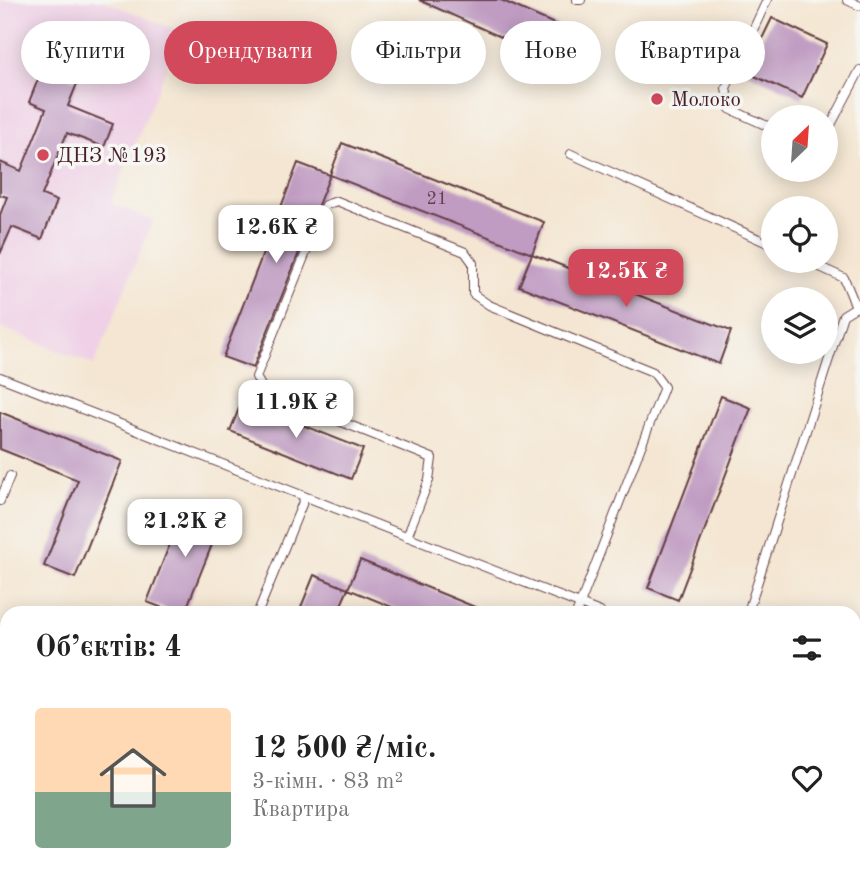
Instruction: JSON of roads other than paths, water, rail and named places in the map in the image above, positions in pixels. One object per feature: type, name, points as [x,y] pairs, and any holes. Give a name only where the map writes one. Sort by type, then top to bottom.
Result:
[{"type":"lane","points":[[761,123],[730,109],[726,88],[767,0]]},
{"type":"lane","points":[[847,0],[860,6]]},
{"type":"lane","points":[[838,112],[860,71]]},
{"type":"lane","points":[[571,154],[761,240]]},
{"type":"lane","points":[[407,537],[429,480],[432,458],[264,391],[256,377],[325,205],[337,201],[465,252],[473,262],[473,294],[489,305],[653,372],[664,387],[579,606]]},
{"type":"lane","points":[[750,606],[843,315],[858,308],[844,278],[833,273]]},
{"type":"lane","points":[[0,377],[407,537],[571,606]]},
{"type":"lane","points":[[0,501],[10,475]]},
{"type":"lane","points":[[260,606],[305,497]]},
{"type":"place","name":"Молоко","points":[[657,99]]},
{"type":"place","name":"ДНЗ №193","points":[[43,155]]}]
